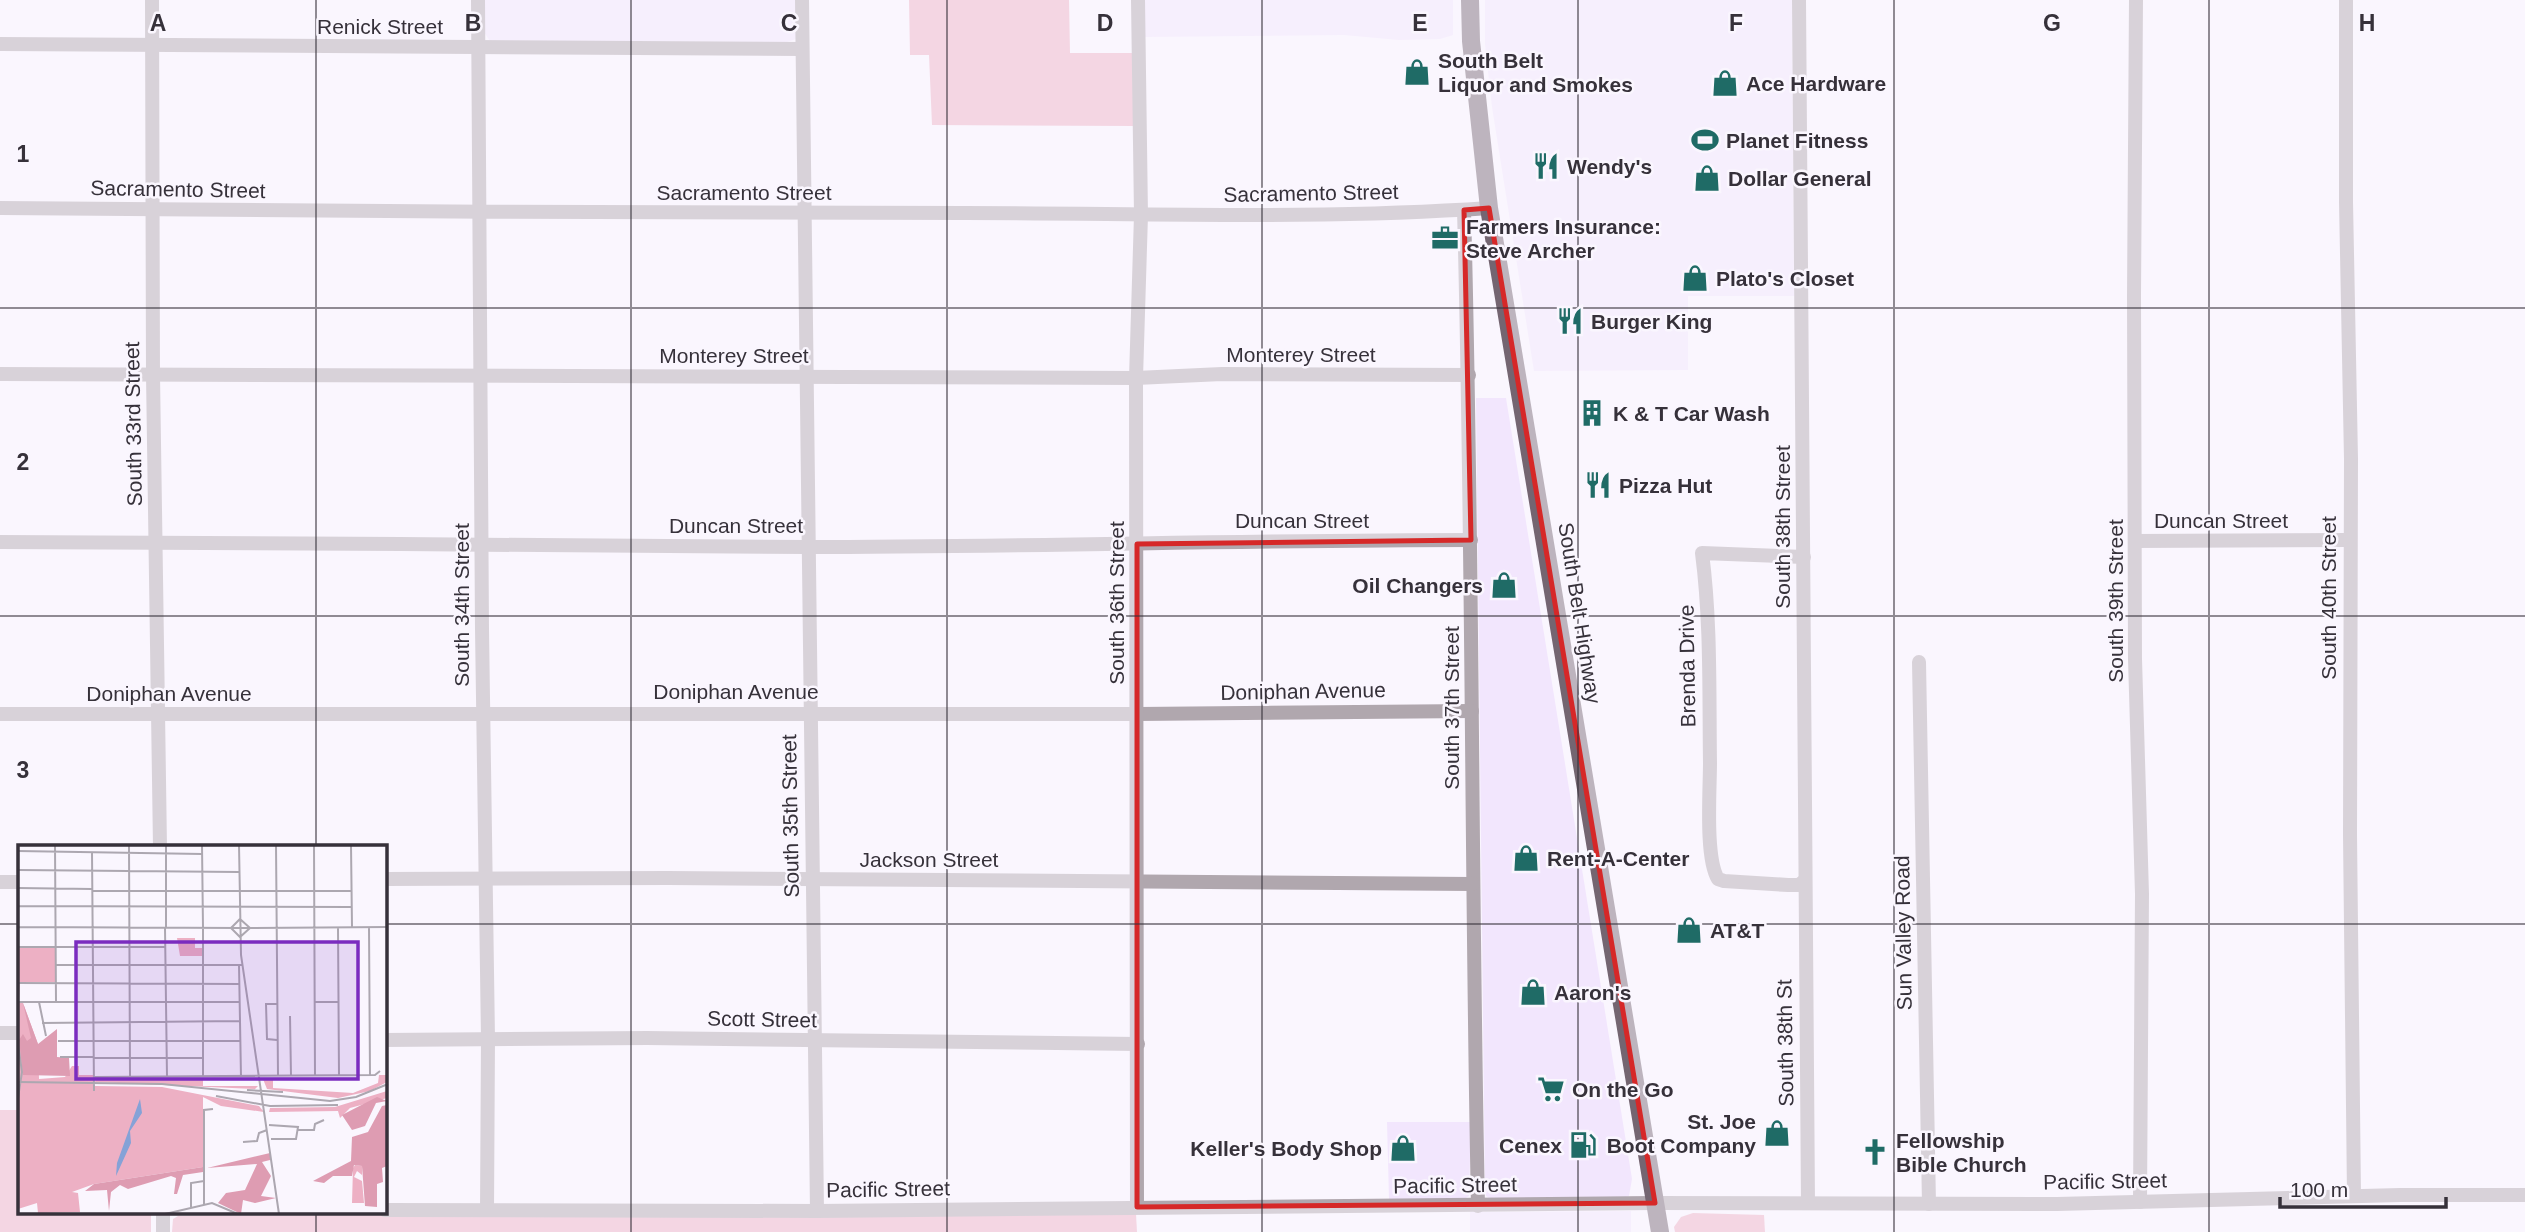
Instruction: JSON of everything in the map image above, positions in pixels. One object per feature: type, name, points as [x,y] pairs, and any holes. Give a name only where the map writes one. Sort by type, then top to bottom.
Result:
[{"type":"main road","name":"South Belt Highway","points":[[1470,0],[1471,41],[1489,208],[1660,1232]]},
{"type":"street","name":"South 33rd Street","points":[[152,0],[153,375],[160,845]]},
{"type":"street","name":"South 34th Street","points":[[478,0],[482,713],[488,1039],[487,1210]]},
{"type":"street","name":"South 35th Street","points":[[802,0],[817,1211]]},
{"type":"street","name":"South 36th Street","points":[[1137,1207],[1136,378],[1141,215],[1138,0]]},
{"type":"street","name":"South 38th Street","points":[[1798,0],[1804,557],[1804,881]]},
{"type":"street","name":"South 39th Street","points":[[2136,0],[2138,79],[2134,296],[2135,659],[2142,894],[2140,1202]]},
{"type":"street","name":"South 40th Street","points":[[2346,0],[2354,1196]]},
{"type":"street","name":"Renick Street","points":[[0,44],[801,49]]},
{"type":"street","name":"Sacramento Street","points":[[0,208],[1240,217],[1489,208]]},
{"type":"street","name":"South 37th Street","points":[[1464,210],[1469,375],[1472,884],[1478,1206]]},
{"type":"street","name":"Monterey Street","points":[[0,374],[1136,378],[1235,374],[1469,375]]},
{"type":"street","name":"Duncan Street","points":[[0,542],[808,547],[1266,540],[1471,540]]},
{"type":"street","name":"Duncan Street","points":[[2135,541],[2349,540]]},
{"type":"street","name":"Brenda Drive","points":[[1804,557],[1702,553],[1707,596],[1714,872],[1718,880],[1799,885],[1804,881]]},
{"type":"street","name":"Sun Valley Road","points":[[1919,662],[1929,1204]]},
{"type":"street","name":"Doniphan Avenue","points":[[0,714],[1138,714],[1472,711]]},
{"type":"street","name":"Jackson Street","points":[[387,879],[1472,884]]},
{"type":"street","name":"South 38th St","points":[[1804,881],[1808,1203]]},
{"type":"street","points":[[0,882],[18,882]]},
{"type":"street","points":[[0,1033],[18,1033]]},
{"type":"street","name":"Scott Street","points":[[387,1040],[647,1038],[1138,1044]]},
{"type":"street","name":"Pacific Street","points":[[387,1210],[817,1211],[1655,1203],[1929,1204],[2525,1195]]},
{"type":"highlighted area","points":[[1489,208],[1655,1203],[1137,1207],[1137,544],[1471,540],[1464,210]]},
{"type":"shaded area","points":[[484,0],[798,0],[796,39],[787,42],[490,41],[484,32]]},
{"type":"shaded area","points":[[909,0],[1069,0],[1070,53],[1134,53],[1135,126],[932,125],[929,55],[910,55]]},
{"type":"shaded area","points":[[1144,0],[1453,0],[1453,35],[1440,39],[1399,40],[1344,35],[1144,37]]},
{"type":"shaded area","points":[[1485,0],[1792,0],[1794,296],[1688,296],[1688,370],[1534,371],[1492,107],[1485,44]]},
{"type":"shaded area","points":[[1476,398],[1506,398],[1632,1179],[1629,1196],[1622,1198],[1491,1199],[1486,1196]]},
{"type":"shaded area","points":[[0,1110],[18,1110],[18,1214],[151,1214],[151,1232],[0,1232]]},
{"type":"shaded area","points":[[1387,1122],[1471,1122],[1469,1196],[1464,1199],[1389,1199]]},
{"type":"shaded area","points":[[1631,1211],[1631,1232],[1470,1232],[1470,1212]]},
{"type":"shaded area","points":[[1693,1213],[1764,1215],[1765,1232],[1675,1232],[1674,1227],[1681,1217]]},
{"type":"shaded area","points":[[1136,1214],[1137,1232],[172,1232],[173,1219],[178,1216]]},
{"type":"place","name":"South Belt Liquor and Smokes","points":[[1417,72]]},
{"type":"place","name":"Ace Hardware","points":[[1725,83]]},
{"type":"place","name":"Planet Fitness","points":[[1705,140]]},
{"type":"place","name":"Wendy's","points":[[1546,166]]},
{"type":"place","name":"Dollar General","points":[[1707,178]]},
{"type":"place","name":"Farmers Insurance: Steve Archer","points":[[1445,238]]},
{"type":"place","name":"Plato's Closet","points":[[1695,278]]},
{"type":"place","name":"Burger King","points":[[1570,321]]},
{"type":"place","name":"K & T Car Wash","points":[[1592,413]]},
{"type":"place","name":"Pizza Hut","points":[[1598,485]]},
{"type":"place","name":"Oil Changers","points":[[1504,585]]},
{"type":"place","name":"Rent-A-Center","points":[[1526,858]]},
{"type":"place","name":"AT&T","points":[[1689,930]]},
{"type":"place","name":"Aaron's","points":[[1533,992]]},
{"type":"place","name":"On the Go","points":[[1551,1089]]},
{"type":"place","name":"St. Joe Boot Company","points":[[1777,1133]]},
{"type":"place","name":"Cenex","points":[[1583,1145]]},
{"type":"place","name":"Keller's Body Shop","points":[[1403,1148]]},
{"type":"place","name":"Fellowship Bible Church","points":[[1875,1152]]}]
